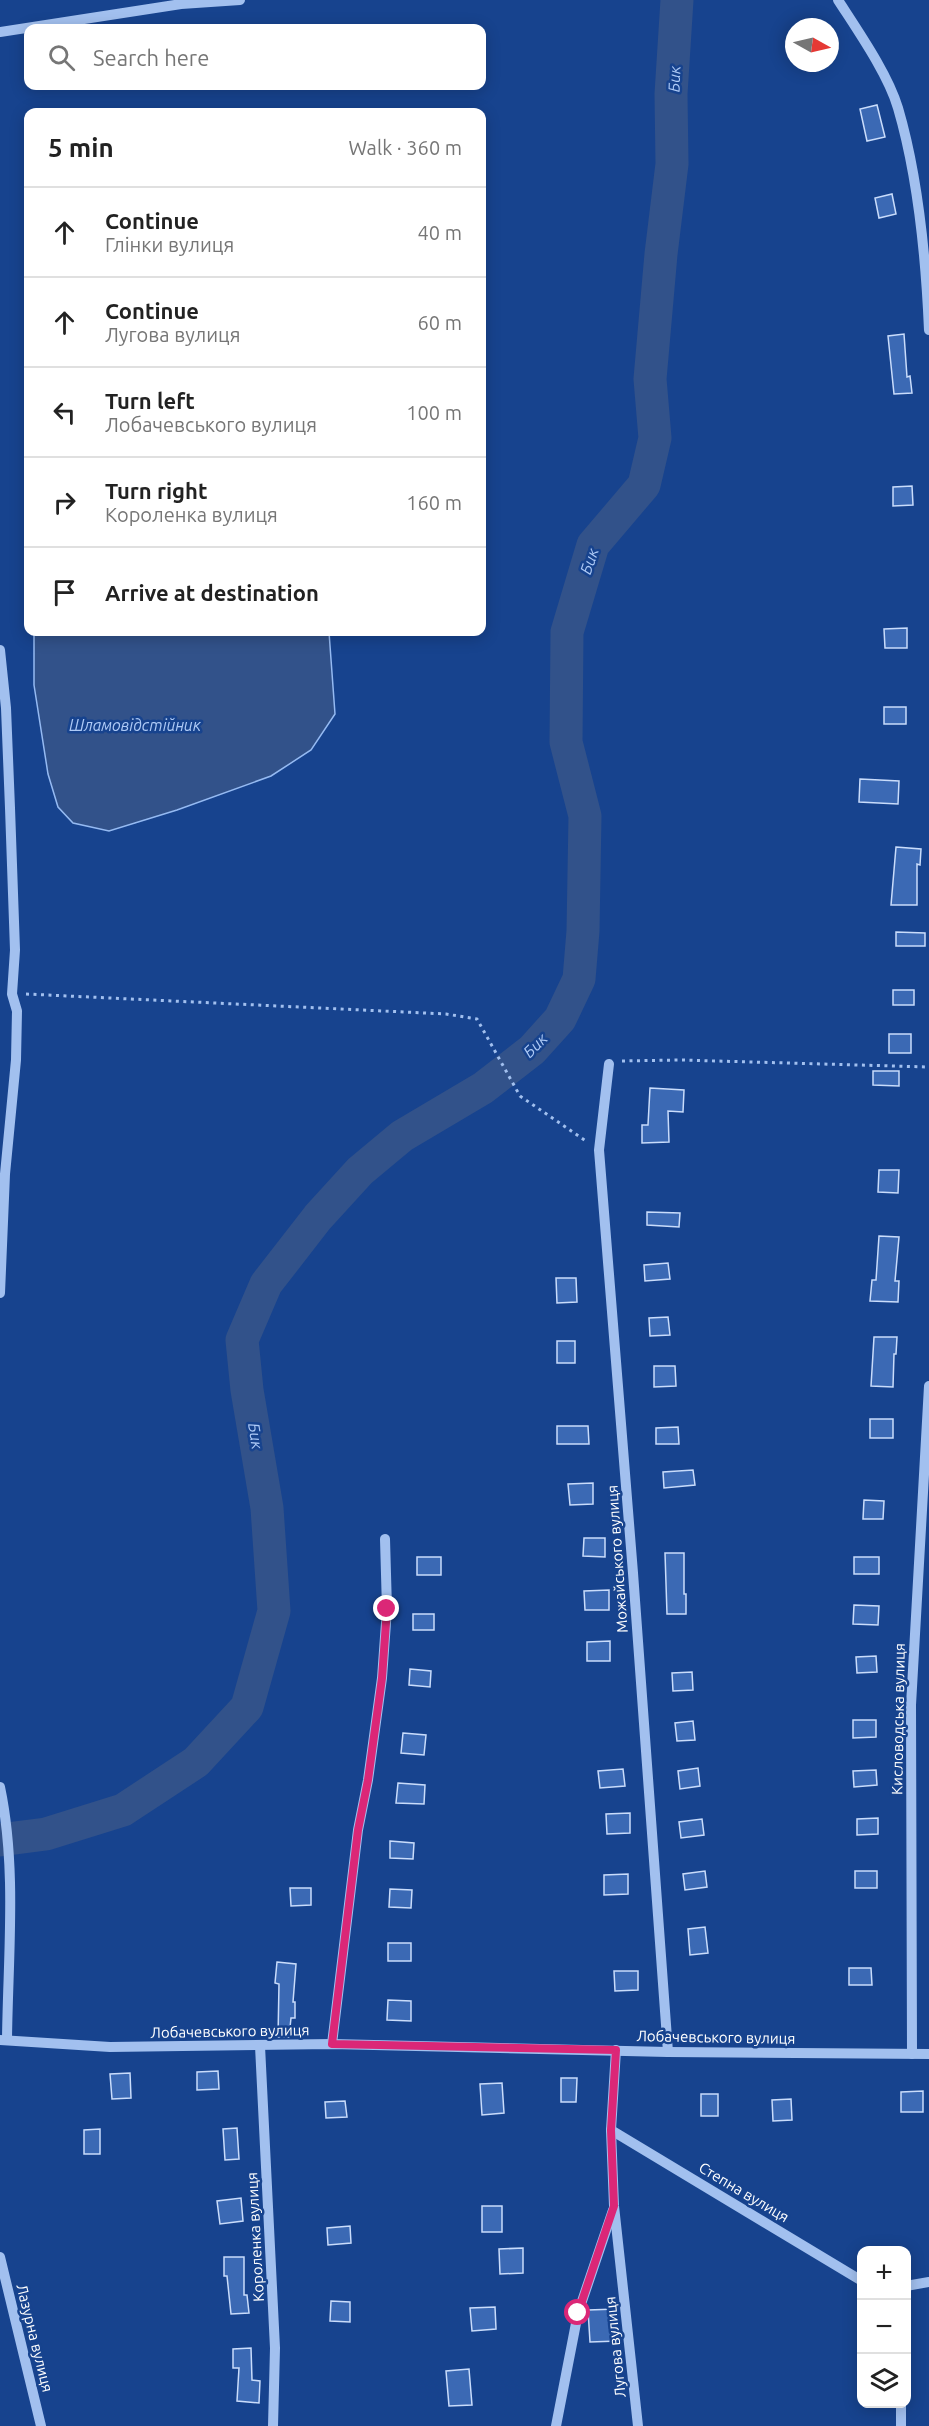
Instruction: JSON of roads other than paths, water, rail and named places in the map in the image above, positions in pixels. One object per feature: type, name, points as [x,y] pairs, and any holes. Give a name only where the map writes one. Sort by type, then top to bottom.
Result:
[{"type":"street","points":[[52,24],[181,4],[240,0]]},
{"type":"street","points":[[838,0],[873,56],[897,107],[915,196],[926,276],[929,330]]},
{"type":"street","points":[[0,32],[24,28]]},
{"type":"street","points":[[0,650],[6,708],[11,820],[15,950],[12,994],[17,1011],[16,1060],[5,1174],[0,1293]]},
{"type":"street","name":"Можайського вулиця","points":[[609,1064],[600,1150],[668,2052]]},
{"type":"street","name":"Кисловодська вулиця","points":[[912,2054],[911,1705],[929,1386]]},
{"type":"street","points":[[332,2044],[358,1830],[368,1780],[382,1678],[387,1609],[386,1539]]},
{"type":"street","points":[[0,1787],[4,1805],[9,1882],[4,2039]]},
{"type":"street","name":"Лобачевського вулиця","points":[[4,2039],[110,2047],[332,2044],[668,2052],[929,2054]]},
{"type":"street","name":"Короленка вулиця","points":[[260,2046],[275,2348],[273,2426]]},
{"type":"street","name":"Лугова вулиця","points":[[616,2050],[611,2130],[614,2206],[638,2426]]},
{"type":"street","name":"Степна вулиця","points":[[611,2130],[857,2279]]},
{"type":"street","points":[[556,2426],[578,2313],[614,2206]]},
{"type":"street","name":"Лазурна вулиця","points":[[0,2257],[41,2426]]},
{"type":"street","points":[[911,2285],[929,2282]]},
{"type":"street","points":[[901,2408],[901,2426]]},
{"type":"water","name":"Шламовідстійник","points":[[34,636],[329,636],[335,714],[311,750],[271,776],[177,810],[109,831],[73,823],[58,807],[48,774],[34,685]]},
{"type":"waterway","name":"Бик","points":[[0,1840],[46,1834],[123,1810],[196,1762],[247,1707],[274,1611],[267,1508],[247,1390],[242,1340],[266,1284],[318,1217],[360,1171],[402,1136],[483,1088],[532,1050],[560,1019],[579,979],[583,931],[585,816],[566,742],[567,632],[593,545],[644,485],[655,438],[650,379],[672,164],[671,94],[677,0]]}]
